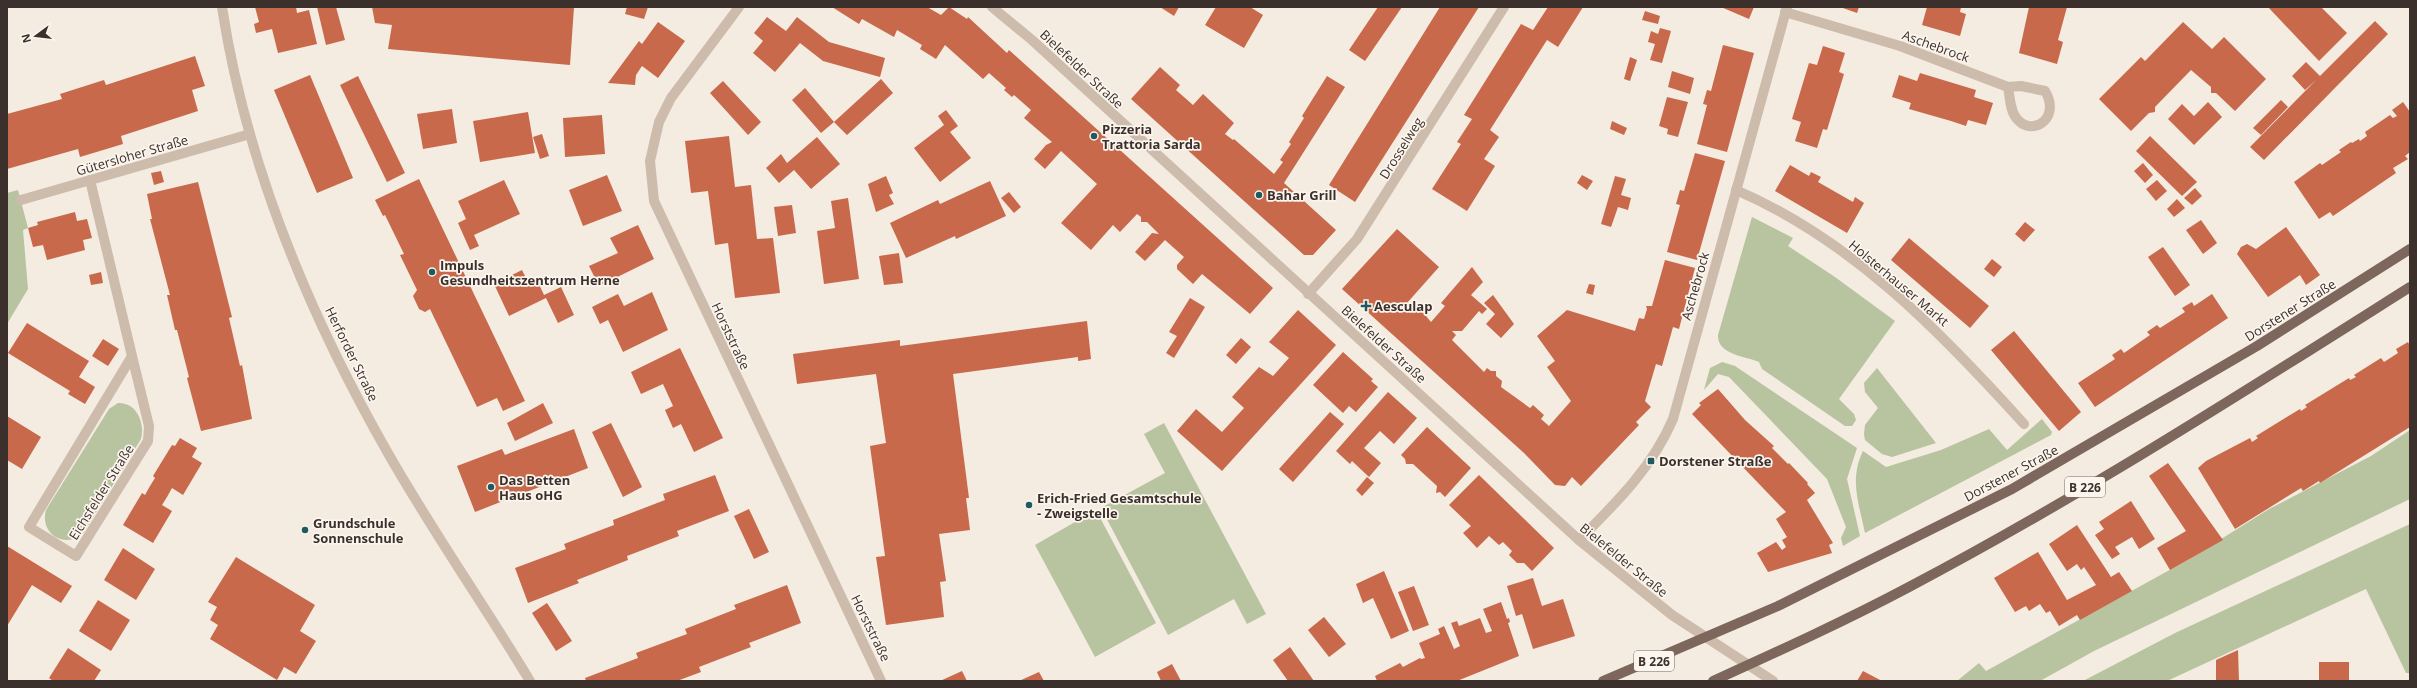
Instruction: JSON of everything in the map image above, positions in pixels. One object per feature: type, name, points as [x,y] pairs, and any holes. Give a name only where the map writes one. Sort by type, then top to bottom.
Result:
[{"type":"main road","name":"Dorstener Straße","points":[[1603,681],[1705,639],[1778,606],[2012,489],[2257,346],[2410,249]]},
{"type":"main road","name":"B 226","points":[[1713,681],[1825,630],[1910,586],[2085,487],[2410,287]]},
{"type":"street","name":"Herforder Straße","points":[[222,7],[232,69],[250,134],[282,229],[311,300],[349,379],[389,455],[530,681]]},
{"type":"street","name":"Horststraße","points":[[739,7],[672,98],[659,122],[650,161],[654,201],[882,681]]},
{"type":"street","name":"Bielefelder Straße","points":[[992,7],[1026,35],[1579,540],[1672,615],[1705,639],[1773,681]]},
{"type":"street","name":"Drosselweg","points":[[1308,294],[1357,239],[1504,7]]},
{"type":"street","name":"Aschebrock","points":[[1579,540],[1629,491],[1665,439],[1673,419],[1786,10],[1900,46],[2008,87],[2021,86],[2044,91],[2050,101],[2051,112],[2047,119],[2038,125],[2027,126],[2017,120],[2012,110],[2008,87]]},
{"type":"street","name":"Gütersloher Straße","points":[[21,200],[250,134]]},
{"type":"street","name":"Eichsfelder Straße","points":[[90,180],[150,426],[148,440],[76,556],[29,528],[132,356]]},
{"type":"street","name":"Holsterhauser Markt","points":[[1736,190],[1811,229],[1855,260],[1918,312],[2024,424]]},
{"type":"green space","points":[[18,190],[28,228],[23,230],[28,289],[7,324],[7,193]]},
{"type":"green space","points":[[1752,217],[1793,238],[1788,246],[1835,277],[1895,321],[1839,399],[1854,414],[1856,420],[1852,426],[1845,426],[1762,369],[1759,362],[1727,351],[1719,342],[1718,335]]},
{"type":"green space","points":[[1722,362],[1735,366],[1857,448],[1847,479],[1860,536],[1843,546],[1841,538],[1846,527],[1827,479],[1729,377],[1718,374],[1704,390],[1710,368]]},
{"type":"green space","points":[[1877,368],[1936,443],[1892,457],[1882,454],[1865,440],[1865,425],[1878,408],[1865,392],[1864,383]]},
{"type":"green space","points":[[118,403],[130,406],[135,410],[142,427],[141,439],[84,532],[70,540],[63,540],[56,537],[50,533],[47,527],[45,519],[46,510],[109,409]]},
{"type":"green space","points":[[2042,419],[2052,432],[2051,435],[1865,533],[1856,492],[1857,472],[1863,451],[1886,467],[1941,450],[1989,429],[2007,450]]},
{"type":"green space","points":[[1164,423],[1266,614],[1247,624],[1234,599],[1168,635],[1101,508],[1165,473],[1144,434]]},
{"type":"green space","points":[[2410,430],[2410,499],[2094,651],[2040,681],[1957,681],[1979,663],[1986,671],[2186,561],[2269,509],[2371,456]]},
{"type":"green space","points":[[1096,510],[1156,623],[1095,657],[1035,545]]},
{"type":"green space","points":[[2410,524],[2410,673],[2406,673],[2366,589],[2167,681],[2083,681],[2175,633]]},
{"type":"building","points":[[255,7],[296,7],[297,13],[309,10],[317,44],[278,53],[272,29],[256,33],[254,24],[259,22]]},
{"type":"building","points":[[317,7],[336,7],[345,40],[326,45]]},
{"type":"building","points":[[372,7],[574,7],[570,65],[388,49],[392,25],[375,23]]},
{"type":"building","points":[[627,7],[648,7],[644,19],[625,14]]},
{"type":"building","points":[[832,7],[927,7],[941,15],[949,7],[967,19],[968,17],[1007,53],[1009,50],[1273,288],[1250,314],[1202,274],[1193,284],[1177,269],[1177,265],[1184,257],[1165,240],[1145,261],[1135,252],[1152,233],[1159,234],[1147,222],[1141,222],[1141,217],[1137,214],[1120,232],[1113,225],[1091,250],[1061,223],[1097,184],[1061,151],[1045,169],[1034,159],[1046,145],[1052,142],[1024,118],[1031,110],[1014,95],[1012,97],[1004,90],[1006,88],[989,73],[983,79],[945,45],[936,59],[920,49],[922,45],[897,30],[894,37],[862,19],[859,24]]},
{"type":"building","points":[[1160,7],[1179,7],[1174,16]]},
{"type":"building","points":[[1216,7],[1250,7],[1263,15],[1244,48],[1205,25]]},
{"type":"building","points":[[1378,7],[1402,7],[1365,61],[1349,50]]},
{"type":"building","points":[[1440,7],[1479,7],[1355,202],[1329,185]]},
{"type":"building","points":[[1548,7],[1583,7],[1558,47],[1547,40],[1490,130],[1499,137],[1484,159],[1495,166],[1467,211],[1432,189],[1461,144],[1457,142],[1472,119],[1464,115],[1521,24],[1533,30]]},
{"type":"building","points":[[1721,7],[1754,7],[1749,19]]},
{"type":"building","points":[[1840,7],[1859,7],[1857,13]]},
{"type":"building","points":[[1927,7],[1961,7],[1960,12],[1966,14],[1960,36],[1922,25]]},
{"type":"building","points":[[2029,7],[2067,7],[2058,40],[2063,42],[2057,64],[2019,53]]},
{"type":"building","points":[[2268,7],[2321,7],[2347,33],[2319,61]]},
{"type":"building","points":[[1645,11],[1660,16],[1658,24],[1642,20]]},
{"type":"building","points":[[767,17],[786,31],[797,17],[829,42],[885,58],[880,77],[823,61],[800,43],[775,72],[753,53],[763,41],[754,33]]},
{"type":"building","points":[[2375,21],[2388,34],[2264,160],[2250,147],[2316,80],[2305,90],[2292,76],[2306,62],[2320,76]]},
{"type":"building","points":[[658,22],[685,41],[658,78],[642,66],[636,75],[635,85],[608,83],[639,41],[642,44]]},
{"type":"building","points":[[2183,22],[2212,49],[2224,37],[2266,79],[2235,111],[2216,93],[2211,93],[2211,87],[2191,70],[2155,107],[2155,112],[2149,113],[2131,131],[2099,99],[2141,57],[2145,61]]},
{"type":"building","points":[[1660,28],[1671,31],[1662,63],[1650,60],[1655,44],[1648,42],[1651,31],[1658,34]]},
{"type":"building","points":[[1723,45],[1754,53],[1727,152],[1697,144],[1707,105],[1703,104],[1707,90],[1711,91]]},
{"type":"building","points":[[1823,46],[1845,53],[1839,72],[1844,74],[1827,130],[1823,129],[1817,148],[1795,141],[1801,122],[1792,119],[1809,63],[1817,65]]},
{"type":"building","points":[[195,56],[205,86],[192,90],[198,111],[121,136],[123,144],[80,157],[78,149],[7,169],[7,114],[62,99],[60,94],[104,80],[106,85]]},
{"type":"building","points":[[1630,57],[1637,60],[1630,81],[1624,79]]},
{"type":"building","points":[[1160,67],[1180,85],[1176,90],[1193,105],[1203,94],[1234,123],[1225,134],[1233,140],[1234,139],[1274,174],[1283,162],[1280,160],[1291,144],[1289,142],[1304,118],[1302,116],[1327,76],[1345,87],[1284,183],[1336,230],[1313,255],[1304,255],[1131,99]]},
{"type":"building","points":[[1672,71],[1694,78],[1690,94],[1668,87]]},
{"type":"building","points":[[1920,73],[1976,90],[1974,97],[1993,103],[1986,125],[1968,120],[1966,126],[1909,109],[1911,103],[1892,97],[1899,75],[1917,81]]},
{"type":"building","points":[[310,75],[353,178],[317,193],[274,90]]},
{"type":"building","points":[[358,76],[405,173],[387,182],[340,85]]},
{"type":"building","points":[[881,79],[893,93],[847,135],[834,122]]},
{"type":"building","points":[[723,81],[761,122],[748,135],[710,93]]},
{"type":"building","points":[[805,88],[834,122],[821,133],[792,100]]},
{"type":"building","points":[[1667,97],[1688,102],[1678,137],[1667,134],[1668,129],[1659,126]]},
{"type":"building","points":[[2281,100],[2288,107],[2261,135],[2253,128]]},
{"type":"building","points":[[2208,102],[2222,117],[2194,145],[2168,119],[2182,104],[2194,116]]},
{"type":"building","points":[[2403,102],[2410,112],[2410,152],[2405,156],[2408,159],[2393,168],[2396,173],[2333,216],[2330,212],[2319,219],[2294,182],[2320,163],[2322,165],[2341,152],[2339,150],[2351,142],[2352,143],[2359,139],[2360,141],[2367,136],[2365,132],[2390,115],[2393,118],[2397,116],[2392,110]]},
{"type":"building","points":[[452,109],[457,143],[423,149],[417,114]]},
{"type":"building","points":[[946,110],[958,126],[950,132],[971,158],[940,182],[914,148],[944,125],[938,116]]},
{"type":"building","points":[[528,112],[535,153],[480,162],[473,121]]},
{"type":"building","points":[[602,115],[605,154],[565,157],[563,118]]},
{"type":"building","points":[[1612,121],[1627,128],[1624,135],[1610,129]]},
{"type":"building","points":[[542,134],[549,156],[540,159],[533,137]]},
{"type":"building","points":[[729,136],[735,187],[751,185],[757,239],[773,238],[780,293],[735,298],[728,243],[715,245],[708,191],[691,193],[685,141]]},
{"type":"building","points":[[2150,136],[2197,182],[2182,196],[2136,151]]},
{"type":"building","points":[[817,137],[840,164],[811,189],[794,170],[779,183],[766,168],[781,154],[787,163]]},
{"type":"building","points":[[1695,153],[1725,161],[1697,260],[1667,252],[1680,205],[1676,204],[1680,190],[1684,191]]},
{"type":"building","points":[[2143,163],[2153,175],[2145,183],[2134,171]]},
{"type":"building","points":[[1790,165],[1809,176],[1811,172],[1821,177],[1818,182],[1853,202],[1855,197],[1864,203],[1847,233],[1775,191]]},
{"type":"building","points":[[161,171],[164,182],[154,185],[151,173]]},
{"type":"building","points":[[607,175],[622,211],[583,226],[569,190]]},
{"type":"building","points":[[1582,175],[1593,181],[1587,190],[1577,183]]},
{"type":"building","points":[[886,176],[893,193],[889,195],[894,204],[876,212],[868,184]]},
{"type":"building","points":[[1615,176],[1626,179],[1621,195],[1631,198],[1628,210],[1618,207],[1611,227],[1601,224]]},
{"type":"building","points":[[419,179],[525,401],[503,411],[497,398],[477,407],[430,309],[425,312],[419,309],[413,296],[417,290],[400,255],[404,254],[385,215],[383,216],[375,200]]},
{"type":"building","points":[[504,180],[520,214],[474,235],[479,246],[470,250],[458,223],[466,219],[458,201]]},
{"type":"building","points":[[2157,180],[2167,191],[2156,201],[2146,189]]},
{"type":"building","points":[[990,181],[1006,216],[956,239],[955,236],[906,258],[890,223],[938,200],[940,204]]},
{"type":"building","points":[[198,182],[232,317],[229,318],[240,366],[242,365],[252,419],[201,431],[187,378],[189,377],[177,330],[175,330],[167,295],[170,295],[150,219],[152,219],[147,194]]},
{"type":"building","points":[[2195,188],[2202,196],[2192,205],[2184,198]]},
{"type":"building","points":[[1009,192],[1021,207],[1014,213],[1001,198]]},
{"type":"building","points":[[848,198],[859,279],[824,284],[817,231],[835,228],[831,201]]},
{"type":"building","points":[[2177,199],[2185,208],[2174,217],[2167,209]]},
{"type":"building","points":[[792,205],[796,233],[778,236],[774,207]]},
{"type":"building","points":[[75,212],[77,221],[87,219],[92,238],[83,240],[85,250],[47,260],[43,245],[33,247],[28,228],[38,225],[37,222]]},
{"type":"building","points":[[2201,220],[2217,243],[2203,254],[2186,230]]},
{"type":"building","points":[[2025,222],[2035,230],[2024,242],[2015,234]]},
{"type":"building","points":[[638,225],[654,259],[599,286],[589,266],[618,253],[610,238]]},
{"type":"building","points":[[2286,227],[2320,275],[2306,285],[2300,275],[2268,297],[2237,254],[2241,247],[2247,244],[2256,249]]},
{"type":"building","points":[[1397,229],[1439,267],[1407,303],[1418,313],[1421,310],[1431,322],[1445,306],[1441,303],[1472,267],[1483,282],[1471,295],[1487,309],[1482,314],[1479,311],[1462,331],[1452,331],[1456,335],[1452,340],[1484,372],[1487,368],[1491,371],[1496,371],[1496,376],[1502,381],[1501,387],[1530,408],[1533,405],[1544,415],[1541,419],[1549,426],[1571,401],[1547,367],[1555,361],[1537,336],[1567,310],[1635,331],[1639,318],[1644,319],[1647,309],[1646,306],[1652,306],[1665,260],[1695,268],[1679,329],[1673,327],[1662,366],[1656,364],[1645,401],[1651,407],[1636,422],[1639,425],[1581,486],[1572,477],[1565,486],[1555,485],[1524,453],[1342,289]]},
{"type":"building","points":[[1909,238],[1989,306],[1970,328],[1891,260]]},
{"type":"building","points":[[2163,247],[2190,285],[2175,296],[2148,257]]},
{"type":"building","points":[[899,253],[903,283],[884,285],[879,256]]},
{"type":"building","points":[[1992,259],[2002,267],[1994,277],[1984,269]]},
{"type":"building","points":[[522,270],[529,284],[537,280],[544,295],[561,287],[574,315],[558,323],[546,298],[509,316],[494,284]]},
{"type":"building","points":[[101,272],[103,283],[91,285],[89,275]]},
{"type":"building","points":[[1589,284],[1595,285],[1593,295],[1586,293]]},
{"type":"building","points":[[652,292],[668,330],[623,352],[608,320],[600,324],[592,307],[618,294],[624,306]]},
{"type":"building","points":[[2212,294],[2228,318],[2095,407],[2078,383],[2115,359],[2112,355],[2121,349],[2124,353],[2150,335],[2147,332],[2157,325],[2160,328],[2185,312],[2182,308],[2192,302],[2194,306]]},
{"type":"building","points":[[1493,295],[1514,324],[1501,338],[1486,324],[1495,314],[1484,303]]},
{"type":"building","points":[[1190,298],[1205,307],[1174,358],[1166,353],[1177,336],[1169,332]]},
{"type":"building","points":[[1298,310],[1336,345],[1222,471],[1177,431],[1196,409],[1222,432],[1244,408],[1232,397],[1259,367],[1273,376],[1289,358],[1269,342]]},
{"type":"building","points":[[1087,321],[1091,359],[1078,361],[1078,357],[953,374],[969,498],[966,498],[970,530],[939,534],[946,581],[940,582],[944,617],[886,625],[876,557],[885,556],[870,446],[886,443],[876,374],[797,384],[793,354],[900,340],[900,346]]},
{"type":"building","points":[[27,323],[89,361],[79,377],[95,387],[85,404],[68,394],[70,391],[8,353]]},
{"type":"building","points":[[2014,331],[2081,412],[2059,431],[1991,350]]},
{"type":"building","points":[[1241,338],[1251,347],[1236,364],[1226,355]]},
{"type":"building","points":[[103,339],[119,349],[108,366],[92,356]]},
{"type":"building","points":[[2408,342],[2410,346],[2410,427],[2320,483],[2319,481],[2303,491],[2301,488],[2235,529],[2198,468],[2206,461],[2250,438],[2252,442],[2258,438],[2256,436],[2300,409],[2301,411],[2307,407],[2305,405],[2349,378],[2350,380],[2356,377],[2354,375],[2381,358],[2384,362],[2398,353],[2396,349]]},
{"type":"building","points":[[680,348],[723,438],[694,452],[681,424],[673,428],[665,410],[673,406],[663,384],[641,394],[631,372]]},
{"type":"building","points":[[1343,352],[1373,379],[1371,381],[1378,387],[1356,412],[1349,406],[1343,413],[1313,385]]},
{"type":"building","points":[[1718,389],[1745,420],[1774,446],[1772,448],[1788,464],[1789,463],[1808,483],[1807,484],[1815,493],[1807,500],[1833,543],[1829,545],[1832,553],[1768,572],[1757,553],[1776,542],[1782,550],[1786,547],[1782,540],[1787,537],[1776,519],[1786,512],[1692,414],[1701,405],[1699,403]]},
{"type":"building","points":[[1388,392],[1417,418],[1394,444],[1380,431],[1364,448],[1381,463],[1369,477],[1352,461],[1350,464],[1336,451]]},
{"type":"building","points":[[543,403],[553,423],[515,441],[507,423]]},
{"type":"building","points":[[1330,412],[1344,424],[1293,482],[1279,469]]},
{"type":"building","points":[[7,416],[41,437],[22,469],[7,460]]},
{"type":"building","points":[[611,423],[642,487],[623,497],[592,432]]},
{"type":"building","points":[[1427,427],[1471,468],[1445,497],[1440,492],[1436,493],[1437,486],[1413,464],[1406,464],[1405,459],[1401,455]]},
{"type":"building","points":[[574,429],[588,468],[475,512],[457,466],[502,449],[505,455]]},
{"type":"building","points":[[180,438],[197,448],[192,457],[202,463],[183,495],[172,488],[162,505],[172,511],[153,543],[123,525],[142,493],[145,495],[155,478],[153,476],[172,445],[175,446]]},
{"type":"building","points":[[2168,463],[2223,540],[2170,570],[2157,548],[2186,531],[2149,476]]},
{"type":"building","points":[[715,475],[729,511],[677,531],[679,536],[627,556],[628,560],[577,580],[579,583],[528,603],[515,568],[566,549],[564,544],[614,525],[613,520],[665,500],[663,494]]},
{"type":"building","points":[[1479,475],[1554,548],[1532,571],[1524,563],[1517,563],[1509,555],[1512,551],[1503,542],[1499,545],[1489,536],[1477,548],[1463,533],[1471,526],[1449,505]]},
{"type":"building","points":[[1367,477],[1374,483],[1362,496],[1356,490]]},
{"type":"building","points":[[2131,501],[2155,539],[2139,549],[2132,537],[2115,547],[2120,554],[2112,559],[2095,535],[2104,529],[2099,522]]},
{"type":"building","points":[[749,509],[769,552],[754,559],[734,516]]},
{"type":"building","points":[[2077,525],[2111,577],[2119,572],[2132,591],[2080,620],[2077,615],[2059,626],[2050,611],[2046,613],[2040,604],[2029,611],[2026,606],[2015,612],[1994,578],[2038,552],[2067,600],[2096,585],[2084,567],[2081,570],[2077,564],[2067,571],[2049,544]]},
{"type":"building","points":[[7,546],[72,586],[61,603],[32,585],[7,626]]},
{"type":"building","points":[[123,548],[155,569],[136,600],[104,580]]},
{"type":"building","points":[[236,557],[315,605],[300,631],[316,641],[296,674],[284,667],[277,680],[210,639],[218,625],[210,620],[217,607],[208,602]]},
{"type":"building","points":[[1384,571],[1409,631],[1391,639],[1373,598],[1363,603],[1356,584]]},
{"type":"building","points":[[1533,578],[1542,606],[1563,599],[1575,636],[1533,649],[1522,614],[1516,616],[1507,586]]},
{"type":"building","points":[[787,585],[801,623],[749,643],[751,647],[699,667],[701,672],[677,681],[586,681],[585,678],[638,658],[636,653],[687,634],[685,629],[736,609],[734,605]]},
{"type":"building","points":[[1414,586],[1429,625],[1413,631],[1398,592]]},
{"type":"building","points":[[98,600],[130,620],[111,651],[79,631]]},
{"type":"building","points":[[1501,602],[1507,619],[1509,618],[1510,622],[1508,623],[1519,656],[1457,681],[1377,681],[1375,676],[1400,663],[1403,667],[1420,658],[1425,658],[1419,643],[1440,634],[1438,629],[1444,626],[1454,649],[1460,646],[1451,623],[1457,621],[1459,626],[1480,618],[1486,633],[1492,631],[1483,609]]},
{"type":"building","points":[[547,603],[572,641],[556,651],[532,613]]},
{"type":"building","points":[[1324,617],[1346,644],[1329,657],[1308,630]]},
{"type":"building","points":[[1290,647],[1314,681],[1288,681],[1273,660]]},
{"type":"building","points":[[68,648],[101,670],[94,681],[53,681],[49,678]]},
{"type":"building","points":[[2238,650],[2239,681],[2216,681],[2216,660]]},
{"type":"building","points":[[2319,662],[2349,662],[2349,681],[2319,681]]},
{"type":"building","points":[[1172,664],[1181,681],[1161,681],[1157,672]]},
{"type":"building","points":[[962,671],[967,681],[940,681]]},
{"type":"building","points":[[1863,671],[1882,681],[1857,681]]},
{"type":"building","points":[[1039,672],[1044,681],[1019,681]]},
{"type":"place","name":"Pizzeria Trattoria Sarda","points":[[1094,136]]},
{"type":"place","name":"Bahar Grill","points":[[1259,195]]},
{"type":"place","name":"Impuls Gesundheitszentrum Herne","points":[[432,272]]},
{"type":"place","name":"Aesculap","points":[[1366,306]]},
{"type":"place","name":"Dorstener Straße","points":[[1651,461]]},
{"type":"place","name":"Das Betten Haus oHG","points":[[491,487]]},
{"type":"place","name":"Erich-Fried Gesamtschule - Zweigstelle","points":[[1029,505]]},
{"type":"place","name":"Grundschule Sonnenschule","points":[[305,530]]}]
